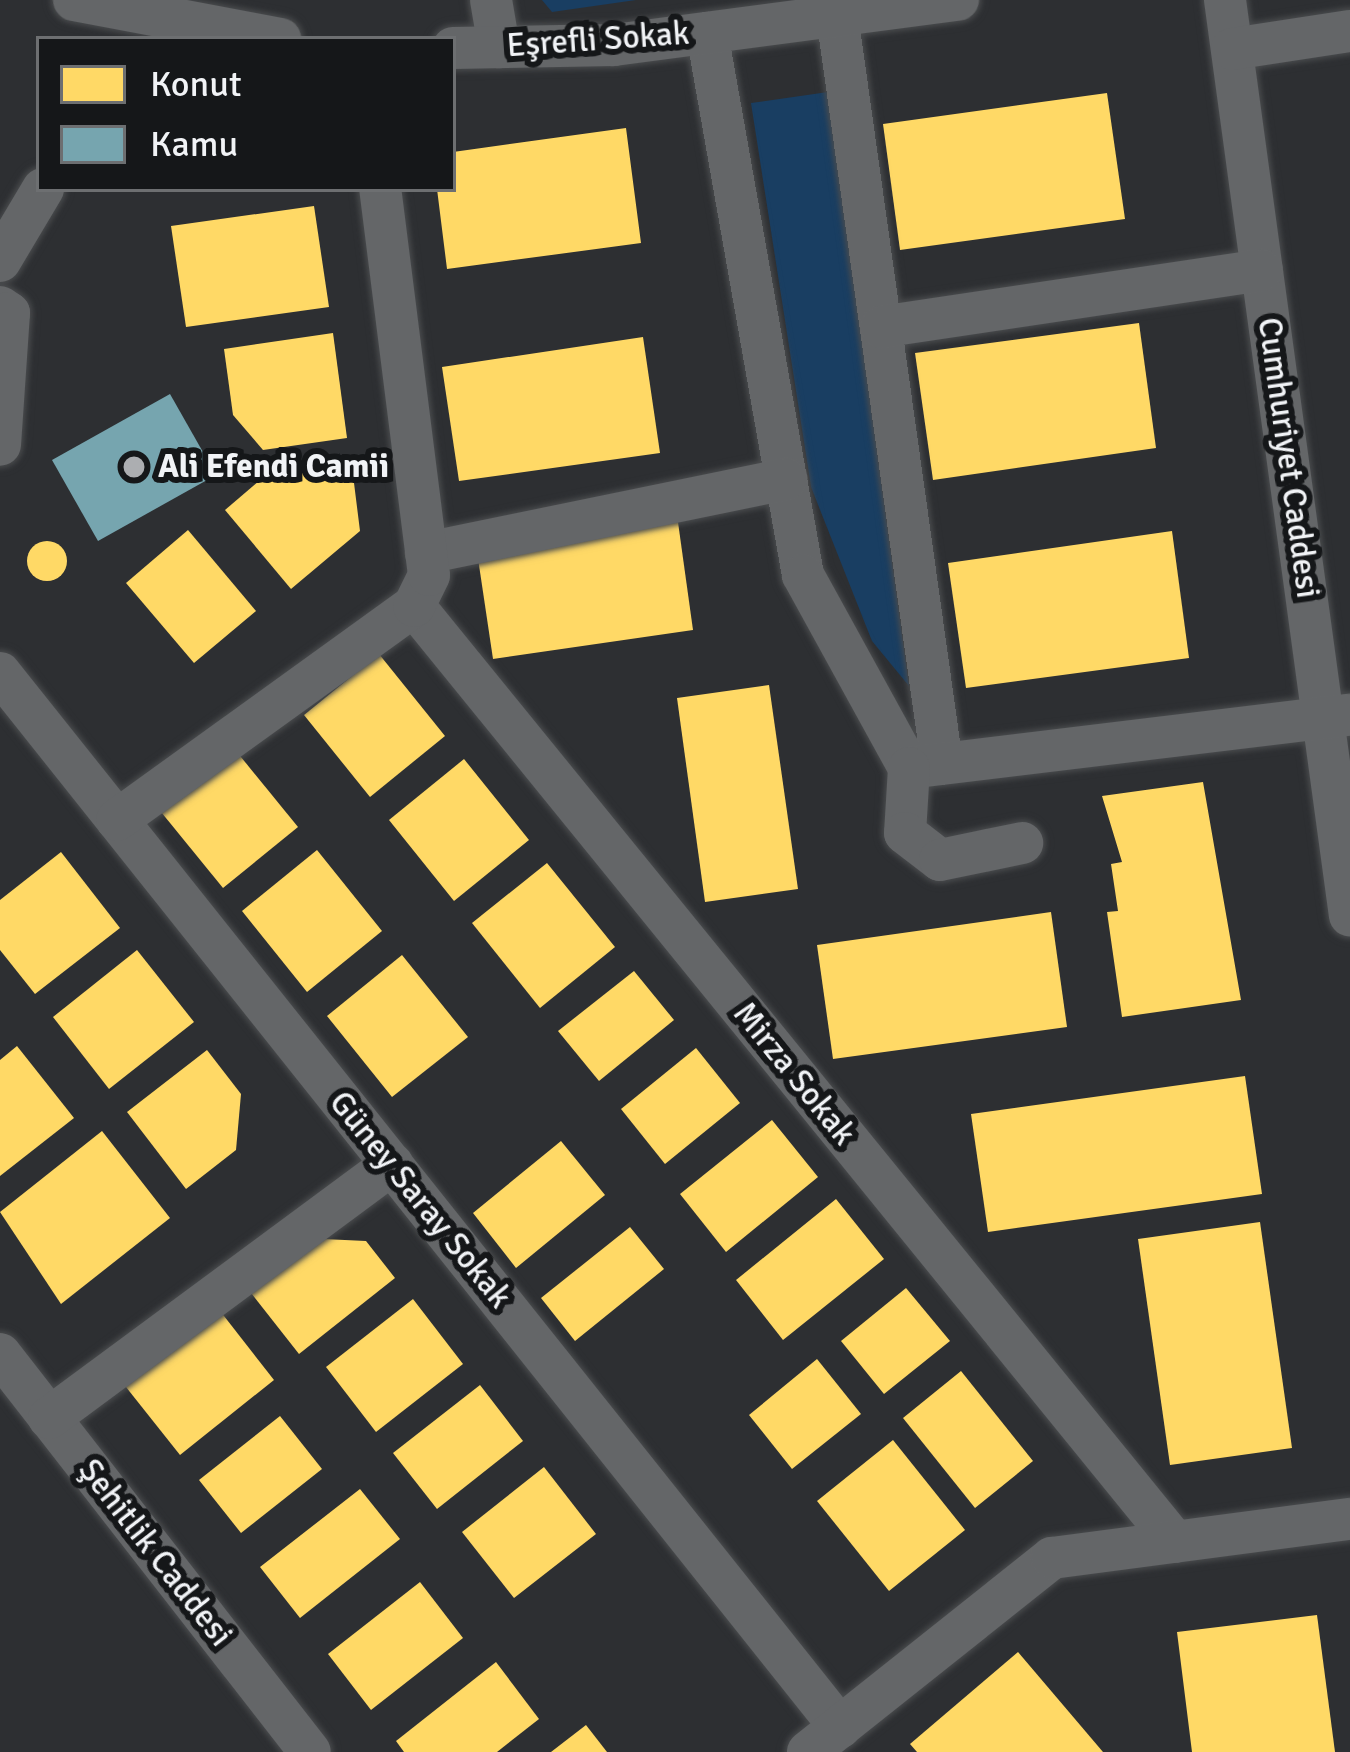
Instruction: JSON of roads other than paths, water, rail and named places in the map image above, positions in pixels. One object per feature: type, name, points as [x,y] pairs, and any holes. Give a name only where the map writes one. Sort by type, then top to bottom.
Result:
[{"type":"street","points":[[491,0],[499,47]]},
{"type":"street","name":"Eşrefli Sokak","points":[[456,48],[707,32],[958,0]]},
{"type":"street","name":"Cumhuriyet Caddesi","points":[[1226,0],[1262,270],[1337,717],[1350,916]]},
{"type":"street","points":[[97,12],[260,36]]},
{"type":"street","points":[[837,15],[881,327],[926,766],[905,833],[940,860],[1022,843]]},
{"type":"street","points":[[1232,49],[1350,31]]},
{"type":"street","points":[[707,32],[802,574],[926,766]]},
{"type":"street","points":[[0,261],[41,192]]},
{"type":"street","points":[[117,820],[414,606],[426,553],[380,192]]},
{"type":"street","points":[[881,327],[1262,270]]},
{"type":"street","points":[[0,307],[9,313],[0,445]]},
{"type":"street","points":[[426,553],[786,479]]},
{"type":"street","name":"Mirza Sokak","points":[[414,606],[1175,1542]]},
{"type":"street","name":"Güney Saray Sokak","points":[[0,673],[392,1164],[824,1739]]},
{"type":"street","points":[[926,766],[1337,717]]},
{"type":"street","points":[[50,1418],[392,1164]]},
{"type":"street","name":"Şehitlik Caddesi","points":[[0,1354],[310,1752]]},
{"type":"street","points":[[824,1739],[1052,1558],[1350,1519]]},
{"type":"place","name":"Ali Efendi Camii","points":[[134,467]]}]
